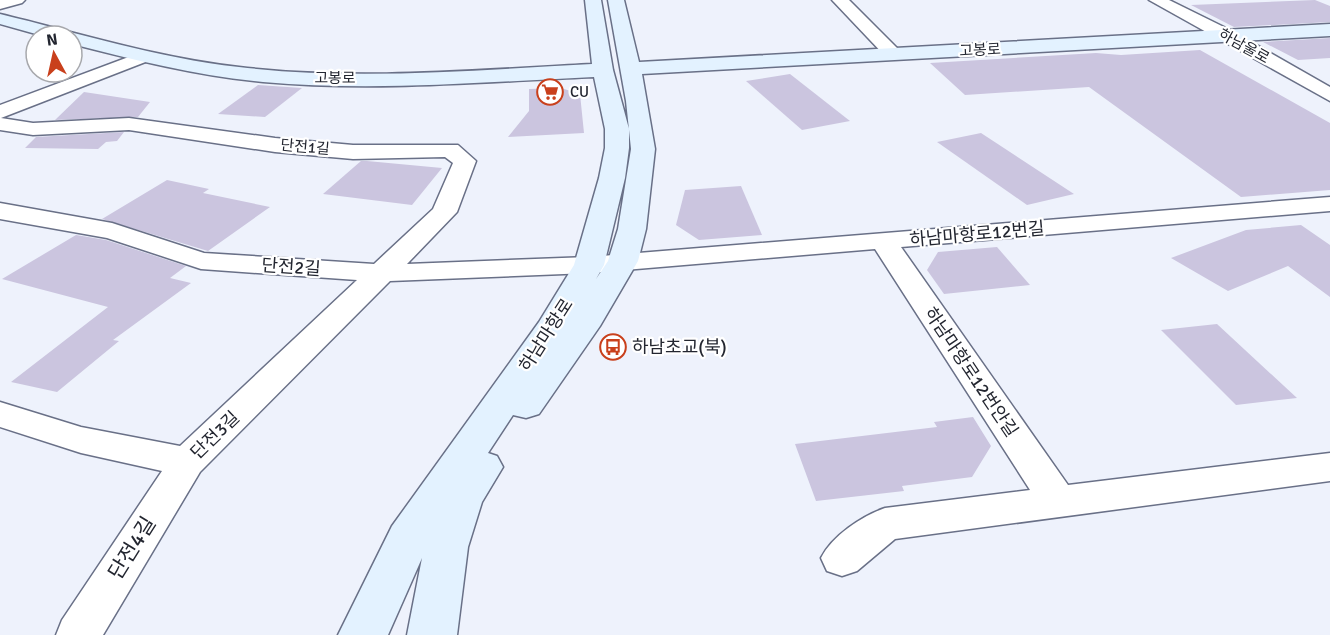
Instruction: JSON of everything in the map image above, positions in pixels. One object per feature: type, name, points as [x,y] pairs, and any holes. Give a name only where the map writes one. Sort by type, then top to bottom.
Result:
[{"type":"street","points":[[0,4],[17,0]]},
{"type":"street","name":"하남마항로","points":[[432,635],[446,547],[462,498],[496,445],[583,326],[606,263],[617,129],[603,70],[593,0]]},
{"type":"street","name":"하남마항로","points":[[363,635],[408,539],[553,327],[632,229],[643,149],[637,101],[616,0]]},
{"type":"street","points":[[840,0],[893,54]]},
{"type":"street","name":"하남울로","points":[[1156,0],[1228,36],[1330,95]]},
{"type":"street","points":[[0,19],[24,25]]},
{"type":"street","name":"고봉로","points":[[630,69],[1330,30]]},
{"type":"street","name":"고봉로","points":[[84,41],[142,57],[230,72],[292,78],[430,78],[603,70]]},
{"type":"street","points":[[0,112],[142,57]]},
{"type":"street","points":[[603,70],[630,69]]},
{"type":"street","name":"단전1길","points":[[0,124],[33,129],[129,124],[275,145],[353,152],[450,150],[465,160],[444,212],[381,273]]},
{"type":"street","name":"하남마항로12번길","points":[[606,263],[1330,204]]},
{"type":"street","points":[[1302,207],[1330,227]]},
{"type":"street","name":"단전2길","points":[[0,211],[112,231],[201,261],[381,273],[606,263]]},
{"type":"street","name":"하남마항로12번안길","points":[[884,242],[1058,501]]},
{"type":"street","name":"단전3길","points":[[0,414],[81,440],[187,462],[381,273]]},
{"type":"street","name":"단전4길","points":[[78,635],[187,462]]},
{"type":"street","points":[[842,558],[885,524],[1330,467]]},
{"type":"building","points":[[1315,0],[1330,6],[1330,22],[1234,27],[1191,5]]},
{"type":"building","points":[[1330,38],[1330,58],[1298,60],[1263,42]]},
{"type":"building","points":[[1200,50],[1330,123],[1330,190],[1241,197],[1089,87],[965,95],[930,63],[1096,53],[1121,55]]},
{"type":"building","points":[[790,74],[850,121],[802,130],[746,81]]},
{"type":"building","points":[[258,85],[302,88],[265,117],[218,114]]},
{"type":"building","points":[[561,88],[580,94],[584,133],[508,137],[529,111],[529,89]]},
{"type":"building","points":[[84,92],[150,102],[138,117],[55,120]]},
{"type":"building","points":[[124,132],[117,141],[106,142],[98,149],[25,148],[36,137]]},
{"type":"building","points":[[981,133],[1074,194],[1027,205],[937,142]]},
{"type":"building","points":[[361,161],[442,168],[412,205],[323,194]]},
{"type":"building","points":[[167,180],[209,189],[203,193],[270,207],[208,251],[102,219]]},
{"type":"building","points":[[741,186],[762,235],[699,240],[676,225],[685,190]]},
{"type":"building","points":[[1301,225],[1330,245],[1330,297],[1288,266],[1228,291],[1171,258],[1246,230]]},
{"type":"building","points":[[76,235],[106,240],[186,266],[170,278],[191,283],[113,340],[119,341],[57,392],[11,382],[108,307],[2,279]]},
{"type":"building","points":[[997,247],[1030,285],[944,294],[927,270],[938,252]]},
{"type":"building","points":[[1217,324],[1297,398],[1236,405],[1161,330]]},
{"type":"building","points":[[973,417],[991,446],[972,477],[902,486],[904,491],[816,501],[795,444],[937,427],[934,422]]},
{"type":"place","name":"CU","points":[[550,92]]},
{"type":"place","name":"하남초교(북)","points":[[613,347]]}]
